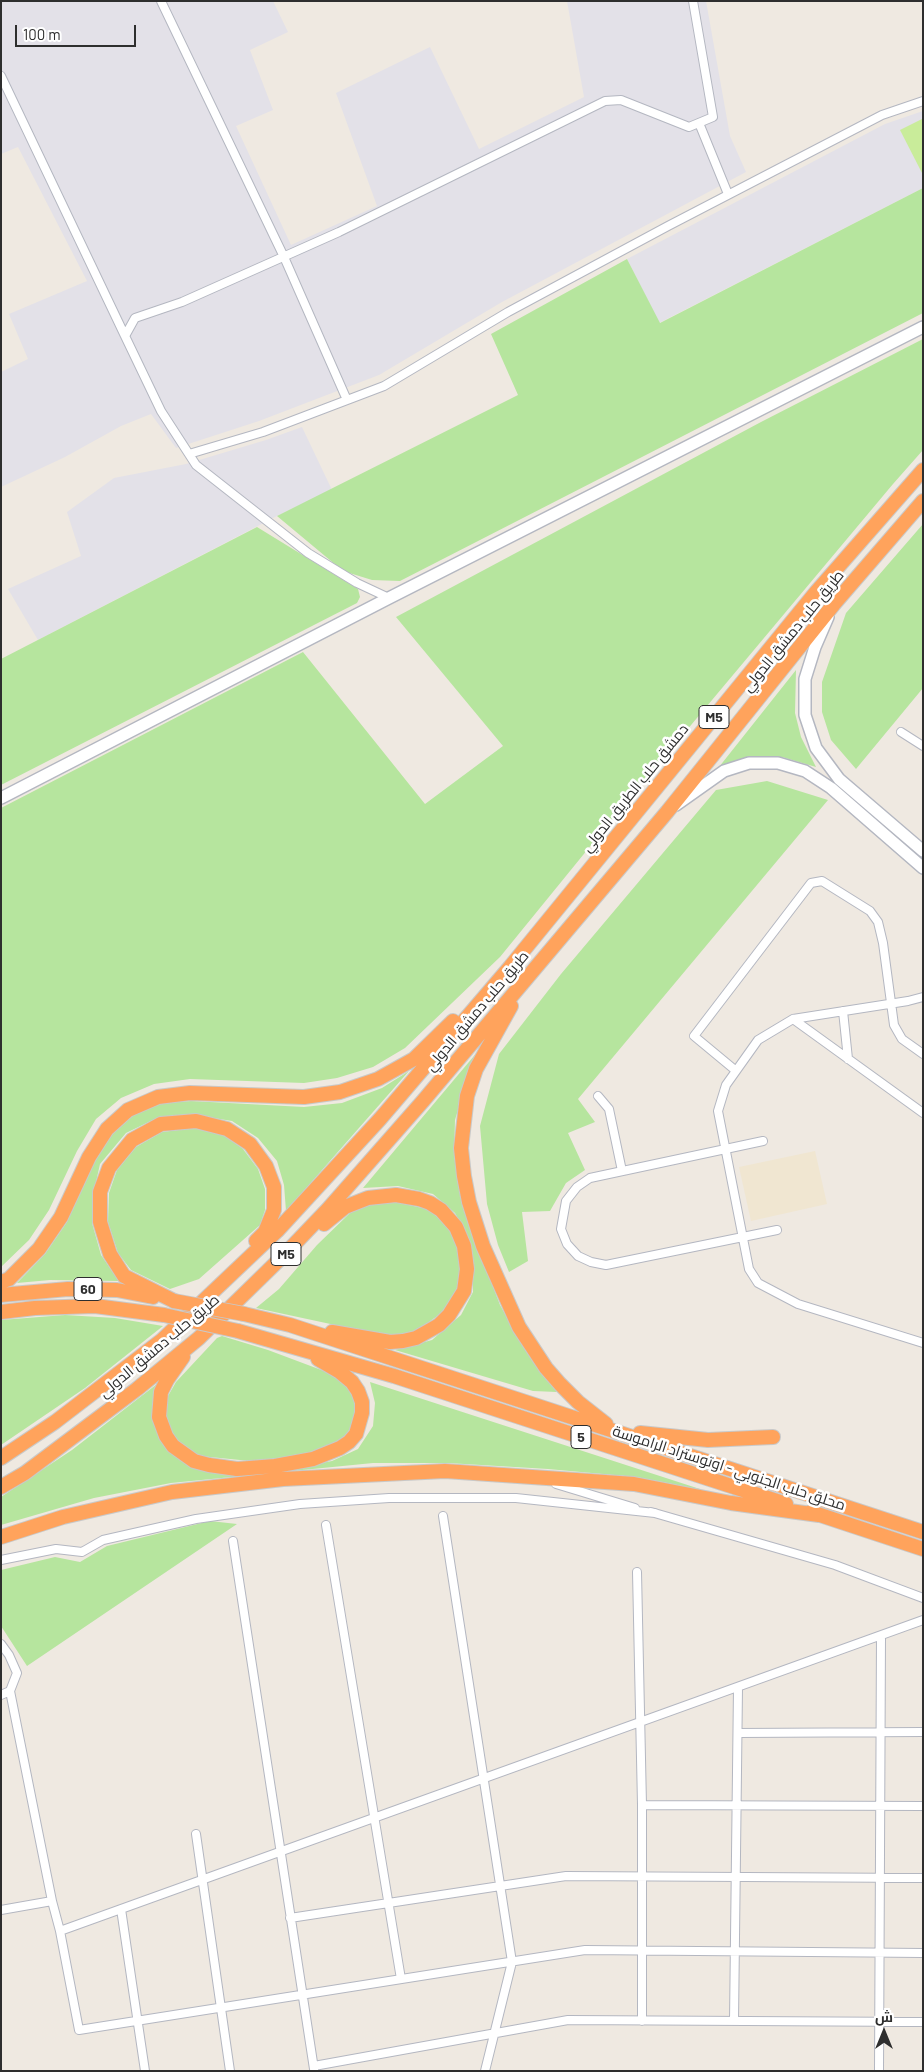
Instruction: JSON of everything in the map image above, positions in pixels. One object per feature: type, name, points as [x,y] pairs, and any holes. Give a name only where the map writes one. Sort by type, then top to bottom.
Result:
[{"type":"highway","name":"دمشق حلب الطريق الدولي","points":[[510,967],[817,591],[923,470]]},
{"type":"highway","name":"طريق حلب دمشق الدولي","points":[[1,1487],[24,1473],[136,1389],[199,1338],[328,1209],[411,1115],[667,812],[834,604],[923,501]]},
{"type":"highway","points":[[1,1282],[9,1279],[40,1249],[61,1217],[89,1157],[106,1128],[128,1110],[158,1097],[190,1093],[304,1097],[340,1092],[378,1080],[414,1059],[510,967]]},
{"type":"highway","name":"طريق حلب دمشق الدولي","points":[[1,1458],[55,1422],[162,1340],[214,1288],[277,1231],[380,1119],[510,967]]},
{"type":"highway","points":[[529,975],[484,1052],[466,1096],[461,1148],[469,1202],[483,1246],[519,1327],[546,1368],[560,1384],[578,1402],[613,1430],[708,1440],[773,1437]]},
{"type":"highway","points":[[174,1301],[124,1276],[110,1254],[100,1222],[100,1192],[109,1168],[132,1140],[161,1124],[196,1121],[226,1129],[250,1144],[266,1166],[274,1187],[274,1210],[265,1232],[214,1288]]},
{"type":"highway","points":[[284,1255],[345,1207],[368,1198],[396,1195],[430,1203],[450,1218],[461,1235],[467,1269],[464,1291],[450,1315],[439,1325],[416,1338],[403,1342],[390,1342],[290,1325]]},
{"type":"highway","name":"60","points":[[1,1296],[68,1289],[118,1290],[174,1301]]},
{"type":"highway","name":"محلق حلب الجنوبي - اوتوستراد الراموسة","points":[[174,1301],[290,1325],[923,1532]]},
{"type":"highway","name":"محلق حلب الجنوبي - اوتوستراد الراموسة","points":[[1,1312],[34,1308],[95,1306],[164,1315],[281,1342],[394,1376],[923,1549]]},
{"type":"highway","points":[[199,1338],[166,1380],[160,1400],[159,1417],[161,1426],[173,1446],[182,1454],[209,1465],[238,1468],[275,1466],[330,1454],[349,1442],[360,1425],[362,1402],[352,1382],[340,1372],[314,1357],[281,1342]]},
{"type":"highway","points":[[1,1537],[64,1517],[172,1492],[283,1479],[445,1470],[634,1484],[731,1503],[818,1515]]},
{"type":"main road","points":[[1,798],[389,598],[923,327]]},
{"type":"main road","points":[[834,604],[815,647],[805,679],[805,715],[816,748],[839,779],[923,850]]},
{"type":"main road","points":[[667,812],[724,771],[750,763],[778,763],[805,771],[824,783],[923,868]]},
{"type":"main road","points":[[824,783],[834,770]]},
{"type":"street","points":[[161,1],[284,257],[347,400]]},
{"type":"street","points":[[124,336],[134,318],[182,302],[339,232],[605,101],[621,100],[688,127],[713,117],[693,1]]},
{"type":"street","points":[[1,76],[161,410],[196,465],[308,553],[357,583],[389,598]]},
{"type":"street","points":[[189,454],[263,432],[384,386],[508,312],[728,194],[882,115],[923,101]]},
{"type":"street","points":[[699,123],[728,194]]},
{"type":"street","points":[[901,732],[923,746]]},
{"type":"street","points":[[736,1070],[694,1036],[811,884],[822,881],[870,911],[878,922],[883,943],[894,1025],[902,1039],[923,1054]]},
{"type":"street","points":[[923,997],[891,1004],[793,1019],[758,1040],[726,1084],[718,1111],[749,1269],[758,1283],[798,1304],[923,1343]]},
{"type":"street","points":[[842,1010],[848,1059]]},
{"type":"street","points":[[793,1019],[923,1114]]},
{"type":"street","points":[[598,1096],[609,1109],[622,1171]]},
{"type":"street","points":[[763,1141],[590,1178],[577,1187],[566,1201],[561,1229],[567,1244],[578,1256],[602,1265],[777,1230]]},
{"type":"street","points":[[527,1475],[835,1565],[923,1598]]},
{"type":"street","points":[[1,1560],[56,1549],[82,1552],[104,1540],[196,1519],[300,1504],[389,1498],[516,1498],[655,1513]]},
{"type":"street","points":[[444,1516],[483,1780],[502,1885],[512,1962],[485,2071]]},
{"type":"street","points":[[326,1525],[401,1979]]},
{"type":"street","points":[[233,1541],[314,2068],[568,2020],[923,2022]]},
{"type":"street","points":[[637,1572],[642,1805],[642,2020]]},
{"type":"street","points":[[60,1931],[923,1620]]},
{"type":"street","points":[[878,2071],[881,1636]]},
{"type":"street","points":[[1,1644],[9,1655],[17,1673],[10,1691],[79,2030],[585,1950],[923,1953]]},
{"type":"street","points":[[734,2021],[738,1688]]},
{"type":"street","points":[[1,1695],[10,1691]]},
{"type":"street","points":[[738,1733],[923,1732]]},
{"type":"street","points":[[642,1805],[923,1806]]},
{"type":"street","points":[[196,1834],[230,2071]]},
{"type":"street","points":[[290,1918],[566,1876],[923,1878]]},
{"type":"street","points":[[1,1910],[52,1901]]},
{"type":"street","points":[[121,1909],[145,2071]]},
{"type":"shaded area","points":[[1,1],[273,1],[288,32],[250,50],[273,110],[236,126],[291,245],[377,206],[336,93],[430,47],[479,149],[584,97],[567,1],[706,1],[730,136],[746,172],[502,302],[379,375],[259,421],[176,448],[151,414],[121,426],[65,457],[1,487],[1,372],[28,359],[9,314],[87,281],[18,147],[1,154]]},
{"type":"shaded area","points":[[923,111],[923,188],[659,323],[627,259],[885,124]]},
{"type":"shaded area","points":[[302,427],[332,490],[277,516],[38,640],[8,589],[81,556],[67,512],[114,478],[186,464]]},
{"type":"shaded area","points":[[815,1151],[827,1204],[751,1221],[739,1167]]},
{"type":"green space","points":[[923,120],[922,173],[900,130]]},
{"type":"green space","points":[[923,188],[923,313],[400,581],[372,580],[343,571],[277,516],[518,395],[491,334],[627,259],[660,323]]},
{"type":"green space","points":[[923,339],[923,450],[614,817],[500,957],[405,1048],[373,1067],[337,1078],[304,1083],[190,1079],[154,1084],[121,1098],[96,1119],[77,1151],[49,1210],[29,1240],[1,1267],[1,808],[303,652],[425,804],[503,746],[396,617],[761,422]]},
{"type":"green space","points":[[923,524],[923,688],[856,769],[831,740],[822,712],[822,682],[846,613]]},
{"type":"green space","points":[[257,527],[358,589],[360,597],[357,603],[1,785],[1,659]]},
{"type":"green space","points":[[796,670],[795,713],[801,737],[816,767],[782,757],[756,758],[731,762],[719,767]]},
{"type":"green space","points":[[767,781],[828,800],[578,1099],[595,1122],[568,1133],[585,1170],[566,1183],[550,1211],[522,1212],[528,1261],[509,1272],[498,1245],[487,1204],[480,1126],[499,1054],[561,974],[716,790]]},
{"type":"green space","points":[[479,1050],[464,1089],[455,1120],[454,1155],[462,1196],[473,1234],[500,1305],[519,1339],[557,1392],[533,1391],[395,1350],[432,1340],[461,1315],[473,1292],[473,1260],[470,1241],[455,1213],[433,1194],[398,1186],[363,1188]]},
{"type":"green space","points":[[409,1071],[286,1211],[284,1185],[277,1161],[258,1138],[232,1121],[195,1115],[159,1117],[126,1133],[100,1164],[94,1191],[92,1223],[101,1255],[119,1281],[50,1280],[17,1283],[45,1254],[67,1222],[93,1161],[110,1132],[130,1116],[160,1103],[191,1101],[304,1107],[342,1103],[382,1088]]},
{"type":"green space","points":[[194,1128],[224,1135],[243,1149],[258,1169],[265,1189],[265,1210],[260,1225],[199,1279],[170,1289],[131,1270],[118,1253],[108,1222],[109,1193],[117,1170],[136,1147],[162,1132]]},
{"type":"green space","points":[[391,1201],[427,1209],[450,1226],[459,1242],[461,1273],[457,1289],[450,1302],[440,1314],[415,1332],[391,1337],[256,1308],[279,1289],[317,1245],[351,1212],[363,1205]]},
{"type":"green space","points":[[65,1315],[115,1318],[163,1326],[85,1388],[1,1445],[1,1320]]},
{"type":"green space","points":[[222,1336],[268,1350],[332,1374],[351,1387],[356,1405],[353,1424],[344,1438],[326,1449],[293,1457],[250,1461],[200,1456],[174,1438],[167,1426],[165,1412],[168,1396],[176,1382],[217,1338]]},
{"type":"green space","points":[[370,1382],[703,1490],[636,1477],[548,1469],[448,1463],[373,1463],[171,1483],[94,1498],[1,1525],[1,1497],[72,1450],[157,1384],[154,1407],[171,1452],[200,1470],[235,1474],[278,1471],[332,1461],[358,1449],[373,1426],[375,1403]]},
{"type":"green space","points":[[210,1521],[237,1524],[27,1666],[1,1626],[1,1570],[55,1557],[80,1562],[107,1546]]}]
